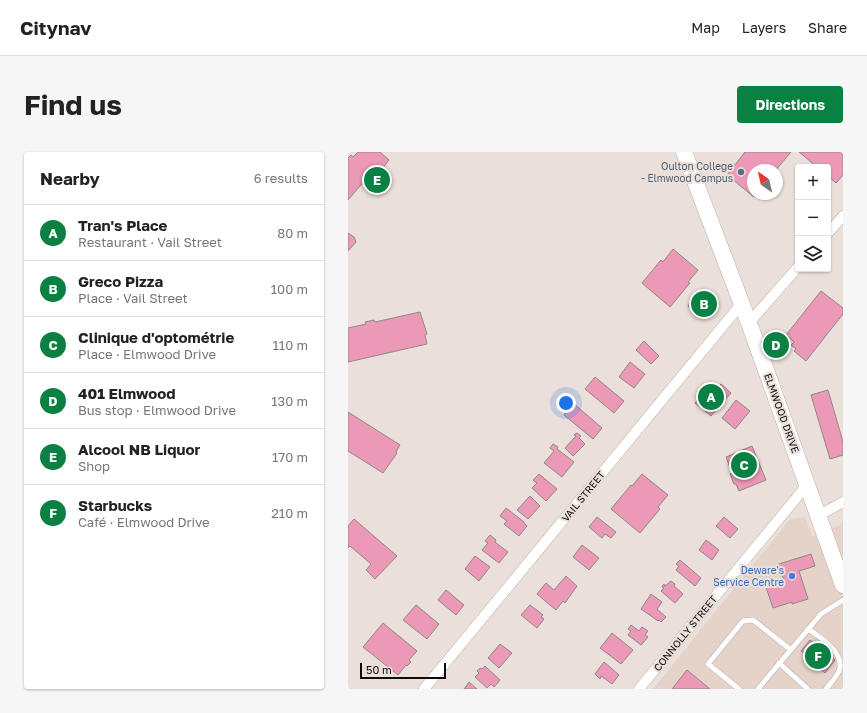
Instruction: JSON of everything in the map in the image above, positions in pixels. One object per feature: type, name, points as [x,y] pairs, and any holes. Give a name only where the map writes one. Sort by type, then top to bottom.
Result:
[{"type":"main road","name":"ELMWOOD DRIVE","points":[[684,152],[742,303],[843,585]]},
{"type":"street","points":[[831,230],[843,216]]},
{"type":"street","points":[[749,323],[795,270]]},
{"type":"street","name":"VAIL STREET","points":[[424,689],[742,303]]},
{"type":"street","name":"CONNOLLY STREET","points":[[639,689],[807,485]]},
{"type":"street","points":[[818,516],[843,502]]},
{"type":"lane","points":[[758,689],[821,614],[843,600]]},
{"type":"lane","points":[[739,689],[708,664],[743,621],[753,620],[791,650]]},
{"type":"lane","points":[[808,629],[834,648],[839,658],[841,667],[838,674],[826,689]]},
{"type":"lane","points":[[779,663],[808,689]]},
{"type":"shaded area","points":[[805,517],[812,536],[840,525],[843,521],[843,689],[653,689],[790,519]]},
{"type":"building","points":[[358,152],[380,152],[389,160],[382,169],[378,165],[348,200],[348,158],[351,155],[353,157]]},
{"type":"building","name":"Oulton College - Elmwood Campus","points":[[745,152],[791,152],[781,164],[747,164],[747,191],[727,175]]},
{"type":"building","points":[[799,152],[843,152],[843,175],[836,183],[831,179],[831,164],[813,164]]},
{"type":"building","points":[[348,233],[354,237],[356,242],[348,251]]},
{"type":"building","points":[[673,249],[698,270],[688,282],[690,283],[670,307],[642,283],[661,260],[663,262]]},
{"type":"building","points":[[702,289],[719,302],[708,317],[700,310],[697,313],[688,306]]},
{"type":"building","points":[[821,291],[843,308],[843,314],[806,361],[794,351],[796,349],[791,345],[794,342],[786,335]]},
{"type":"building","points":[[420,312],[427,334],[425,335],[427,344],[348,362],[348,328],[366,324],[365,322],[374,320],[375,322]]},
{"type":"building","points":[[644,341],[659,356],[651,364],[636,350]]},
{"type":"building","points":[[630,362],[645,374],[634,388],[619,377]]},
{"type":"building","points":[[595,377],[624,401],[614,413],[585,389]]},
{"type":"building","points":[[721,384],[731,393],[711,416],[695,403],[707,388],[713,393]]},
{"type":"building","points":[[828,390],[843,442],[843,455],[830,459],[811,395]]},
{"type":"building","points":[[736,400],[750,411],[735,429],[722,418]]},
{"type":"building","points":[[573,403],[602,428],[593,439],[564,415]]},
{"type":"building","points":[[348,412],[400,445],[396,452],[397,453],[383,473],[348,451]]},
{"type":"building","points":[[577,433],[581,436],[579,438],[585,444],[573,456],[565,448]]},
{"type":"building","points":[[553,444],[574,462],[562,477],[544,463],[554,451],[550,448]]},
{"type":"building","points":[[752,446],[766,480],[739,491],[730,474],[732,473],[726,457]]},
{"type":"building","points":[[539,474],[557,489],[546,501],[532,488],[537,483],[533,480]]},
{"type":"building","points":[[642,474],[668,495],[658,507],[660,509],[640,533],[611,509]]},
{"type":"building","points":[[530,496],[540,506],[528,519],[517,510]]},
{"type":"building","points":[[506,508],[527,526],[519,536],[504,524],[507,521],[500,516]]},
{"type":"building","points":[[597,517],[616,532],[611,538],[605,534],[602,538],[589,527]]},
{"type":"building","points":[[724,517],[738,529],[730,538],[716,526]]},
{"type":"building","points":[[354,519],[397,556],[375,579],[366,570],[371,564],[350,546],[348,548],[348,526]]},
{"type":"building","points":[[490,535],[496,540],[495,542],[508,552],[499,563],[482,550],[488,543],[485,541]]},
{"type":"building","points":[[706,540],[719,550],[712,560],[699,550]]},
{"type":"building","points":[[582,545],[599,558],[589,570],[573,557]]},
{"type":"building","name":"Deware's Service Centre","points":[[811,554],[815,566],[799,571],[808,599],[773,608],[766,587],[784,581],[779,564]]},
{"type":"building","points":[[475,556],[490,567],[479,581],[465,569]]},
{"type":"building","points":[[680,560],[701,578],[695,586],[676,570],[679,566],[676,564]]},
{"type":"building","points":[[566,576],[577,586],[565,603],[563,601],[556,610],[537,594],[546,583],[554,590]]},
{"type":"building","points":[[671,581],[683,594],[675,603],[661,591],[664,588],[662,587],[664,584],[665,586]]},
{"type":"building","points":[[446,590],[464,605],[456,615],[438,600]]},
{"type":"building","points":[[651,594],[662,602],[657,609],[666,617],[661,622],[641,609]]},
{"type":"building","points":[[416,605],[439,624],[427,639],[403,620]]},
{"type":"building","points":[[530,605],[543,615],[541,617],[544,619],[537,628],[521,615]]},
{"type":"building","points":[[383,623],[417,651],[409,660],[411,662],[407,666],[406,665],[398,675],[363,647]]},
{"type":"building","points":[[631,625],[639,631],[642,627],[648,631],[645,635],[648,637],[641,645],[628,635],[631,631],[628,629]]},
{"type":"building","points":[[612,633],[633,650],[621,664],[600,648]]},
{"type":"building","points":[[810,640],[814,643],[815,641],[820,645],[819,647],[835,660],[825,673],[817,666],[816,668],[812,665],[814,662],[801,651]]},
{"type":"building","points":[[500,644],[512,653],[499,668],[488,658]]},
{"type":"building","points":[[604,662],[619,675],[612,684],[601,676],[600,679],[595,674]]},
{"type":"building","points":[[485,666],[500,680],[494,687],[491,684],[487,688],[475,677],[479,673],[477,671]]},
{"type":"building","points":[[687,670],[710,689],[672,689]]},
{"type":"building","points":[[469,682],[477,689],[464,689]]},
{"type":"place","name":"Oulton College - Elmwood Campus","points":[[741,172]]},
{"type":"place","name":"Alcool NB Liquor","points":[[377,180]]},
{"type":"place","name":"Greco Pizza","points":[[704,304]]},
{"type":"place","name":"401 Elmwood","points":[[776,345]]},
{"type":"place","name":"Tran's Place","points":[[711,397]]},
{"type":"place","name":"Clinique d'optométrie","points":[[744,465]]},
{"type":"place","name":"Deware's Service Centre","points":[[792,576]]},
{"type":"place","name":"Starbucks","points":[[818,656]]}]
